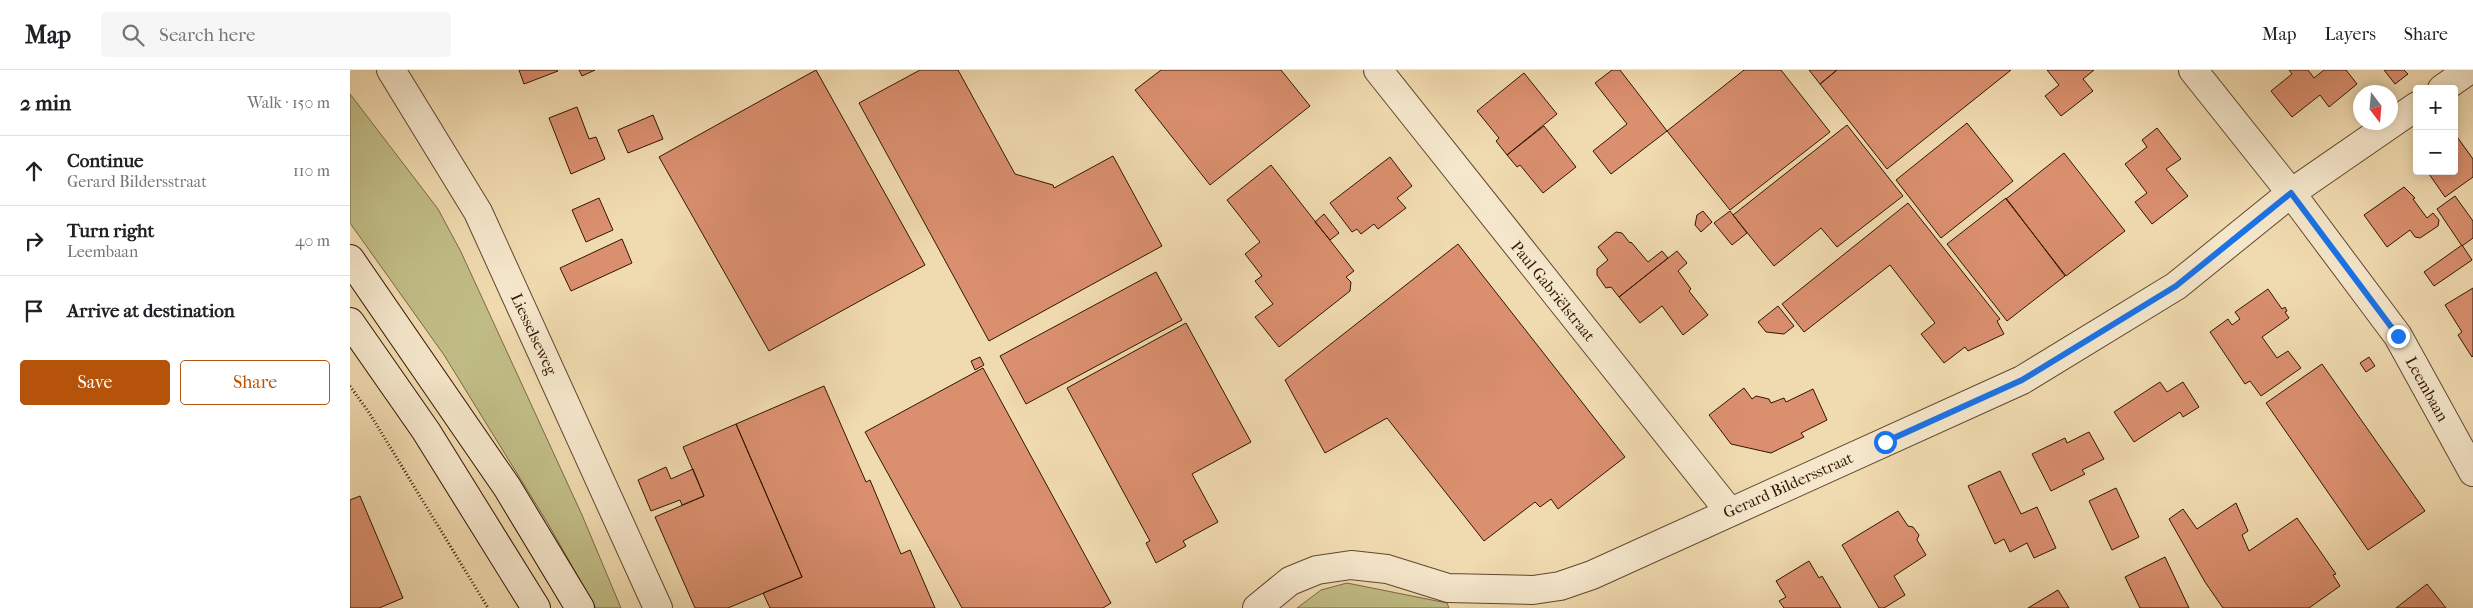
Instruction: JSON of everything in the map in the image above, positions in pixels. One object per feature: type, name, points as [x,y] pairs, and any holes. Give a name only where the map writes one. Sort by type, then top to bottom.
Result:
[{"type":"street","name":"Liesselseweg","points":[[391,70],[478,212],[658,608]]},
{"type":"street","name":"Paul Gabriëlstraat","points":[[1378,70],[1729,511]]},
{"type":"street","name":"Leembaan","points":[[2193,70],[2291,193],[2398,336],[2473,472]]},
{"type":"street","points":[[2448,85],[2469,70]]},
{"type":"street","name":"Gerard Bildersstraat","points":[[1257,608],[1290,581],[1317,570],[1351,565],[1387,569],[1448,588],[1533,590],[1560,586],[1592,575],[1729,511],[2022,380],[2176,286],[2291,193],[2413,109]]},
{"type":"street","points":[[350,259],[507,487],[580,608]]},
{"type":"street","points":[[350,322],[426,430],[536,608]]},
{"type":"street","points":[[1276,608],[1290,581]]},
{"type":"path","points":[[350,386],[370,414],[488,608]]},
{"type":"shaded area","points":[[350,94],[438,209],[461,252],[582,515],[621,608],[596,608],[547,522],[444,355],[350,223]]},
{"type":"shaded area","points":[[1347,583],[1447,603],[1449,608],[1297,608],[1321,590]]},
{"type":"building","points":[[519,70],[557,70],[558,71],[524,84]]},
{"type":"building","points":[[579,70],[595,70],[582,76]]},
{"type":"building","points":[[816,70],[925,265],[769,351],[659,157]]},
{"type":"building","points":[[920,70],[958,70],[1015,174],[1053,185],[1054,188],[1113,156],[1162,246],[989,341],[859,103]]},
{"type":"building","points":[[1161,70],[1281,70],[1310,106],[1210,185],[1135,90]]},
{"type":"building","points":[[1612,70],[1620,70],[1667,131],[1611,174],[1593,151],[1627,124],[1595,83]]},
{"type":"building","points":[[1744,70],[1781,70],[1830,132],[1730,210],[1667,131]]},
{"type":"building","points":[[1809,70],[1837,70],[1820,84]]},
{"type":"building","points":[[1837,70],[2011,70],[1887,169],[1820,84]]},
{"type":"building","points":[[2047,70],[2094,70],[2083,79],[2093,91],[2061,116],[2045,96],[2059,85]]},
{"type":"building","points":[[2289,70],[2308,70],[2314,78],[2324,70],[2346,70],[2357,84],[2353,85],[2353,87],[2329,107],[2320,95],[2292,117],[2271,91],[2292,74]]},
{"type":"building","points":[[2384,70],[2404,70],[2408,74],[2395,84]]},
{"type":"building","points":[[1524,73],[1557,114],[1507,155],[1496,141],[1499,138],[1477,111]]},
{"type":"building","points":[[577,107],[589,139],[596,137],[605,159],[571,174],[549,118]]},
{"type":"building","points":[[653,115],[663,139],[628,153],[618,130]]},
{"type":"building","points":[[1967,123],[2013,181],[1941,238],[1896,180]]},
{"type":"building","points":[[1847,125],[1903,196],[1837,247],[1821,228],[1774,266],[1733,215]]},
{"type":"building","points":[[1544,126],[1576,167],[1543,193],[1520,165],[1517,167],[1507,155]]},
{"type":"building","points":[[2157,128],[2181,159],[2166,169],[2188,196],[2152,224],[2135,202],[2147,193],[2125,164],[2147,147],[2142,140]]},
{"type":"building","points":[[2458,138],[2473,159],[2473,177],[2445,197],[2430,175],[2458,175]]},
{"type":"building","points":[[2064,153],[2125,231],[2066,276],[2006,199]]},
{"type":"building","points":[[1390,157],[1412,186],[1397,198],[1406,208],[1378,229],[1374,224],[1361,234],[1357,229],[1352,232],[1330,203]]},
{"type":"building","points":[[1271,165],[1354,271],[1346,277],[1351,282],[1350,291],[1279,347],[1255,317],[1273,304],[1255,281],[1262,276],[1245,254],[1260,242],[1227,200]]},
{"type":"building","points":[[2404,187],[2415,198],[2413,199],[2427,218],[2433,213],[2439,220],[2438,226],[2420,238],[2415,237],[2410,230],[2387,247],[2364,215]]},
{"type":"building","points":[[2455,196],[2473,221],[2473,238],[2462,246],[2437,209]]},
{"type":"building","points":[[599,198],[613,230],[586,242],[572,210]]},
{"type":"building","points":[[2006,198],[2065,276],[2007,321],[1947,244]]},
{"type":"building","points":[[1908,203],[2000,319],[1997,321],[2004,334],[1968,351],[1965,347],[1944,363],[1921,334],[1935,323],[1890,265],[1804,332],[1782,304]]},
{"type":"building","points":[[1703,211],[1712,222],[1701,232],[1695,225],[1697,215]]},
{"type":"building","points":[[1730,211],[1747,233],[1732,245],[1714,223]]},
{"type":"building","points":[[1324,214],[1339,233],[1330,240],[1315,222]]},
{"type":"building","points":[[1616,232],[1622,233],[1648,262],[1662,251],[1668,258],[1619,297],[1611,287],[1606,288],[1597,275],[1597,269],[1608,260],[1598,247]]},
{"type":"building","points":[[622,239],[632,263],[571,291],[560,268]]},
{"type":"building","points":[[1458,244],[1625,457],[1558,509],[1551,499],[1540,507],[1535,502],[1484,541],[1387,418],[1325,453],[1285,380]]},
{"type":"building","points":[[2462,245],[2472,260],[2434,286],[2424,272]]},
{"type":"building","points":[[1677,251],[1687,263],[1678,271],[1691,289],[1689,291],[1708,315],[1683,335],[1662,306],[1640,323],[1619,297]]},
{"type":"building","points":[[1156,272],[1182,320],[1026,404],[1000,356]]},
{"type":"building","points":[[2473,288],[2472,357],[2458,335],[2462,332],[2445,305]]},
{"type":"building","points":[[2268,289],[2282,309],[2285,307],[2287,311],[2285,312],[2289,318],[2262,337],[2277,358],[2288,351],[2301,368],[2261,396],[2250,381],[2245,384],[2210,332],[2228,319],[2232,325],[2240,319],[2235,312]]},
{"type":"building","points":[[1778,306],[1794,326],[1784,334],[1766,332],[1758,322]]},
{"type":"building","points":[[1186,323],[1251,442],[1192,474],[1218,522],[1183,541],[1186,546],[1156,563],[1146,543],[1150,541],[1067,388]]},
{"type":"building","points":[[980,357],[984,365],[975,370],[971,361]]},
{"type":"building","points":[[2369,357],[2375,366],[2366,372],[2360,363]]},
{"type":"building","points":[[2322,364],[2425,511],[2368,550],[2266,403]]},
{"type":"building","points":[[983,368],[1111,603],[1103,608],[962,608],[865,432]]},
{"type":"building","points":[[2160,382],[2167,392],[2183,382],[2199,407],[2183,417],[2180,412],[2134,442],[2114,412]]},
{"type":"building","points":[[824,386],[866,482],[870,480],[901,554],[910,550],[935,608],[770,608],[763,593],[802,577],[736,424]]},
{"type":"building","points":[[1744,388],[1752,399],[1756,396],[1769,399],[1771,403],[1784,398],[1786,402],[1813,389],[1827,420],[1801,433],[1804,437],[1771,453],[1731,444],[1709,415]]},
{"type":"building","points":[[736,424],[802,577],[728,608],[695,608],[655,517],[704,496],[683,447]]},
{"type":"building","points":[[2089,432],[2104,459],[2082,470],[2085,474],[2051,491],[2032,454],[2065,438],[2067,443]]},
{"type":"building","points":[[666,467],[671,479],[693,469],[704,496],[682,505],[680,500],[651,511],[638,480]]},
{"type":"building","points":[[2000,471],[2021,514],[2037,507],[2056,548],[2034,558],[2027,543],[2010,552],[2004,539],[1995,544],[1968,486]]},
{"type":"building","points":[[2116,488],[2139,537],[2112,550],[2089,501]]},
{"type":"building","points":[[360,496],[403,598],[379,608],[350,608],[350,500]]},
{"type":"building","points":[[2236,503],[2248,531],[2242,535],[2249,551],[2297,518],[2336,574],[2333,575],[2340,586],[2309,608],[2223,608],[2205,582],[2169,519],[2183,509],[2197,529]]},
{"type":"building","points":[[1898,511],[1908,526],[1913,527],[1919,535],[1917,540],[1926,555],[1894,576],[1905,595],[1884,608],[1879,608],[1842,545]]},
{"type":"building","points":[[2165,557],[2189,608],[2140,608],[2125,577]]},
{"type":"building","points":[[1809,561],[1819,578],[1822,576],[1841,608],[1784,608],[1779,601],[1786,597],[1776,581]]},
{"type":"building","points":[[2427,584],[2446,608],[2396,608]]},
{"type":"building","points":[[2058,590],[2069,608],[2028,608]]},
{"type":"route","points":[[1885,442],[2022,380],[2176,286],[2291,193],[2398,336]]}]
